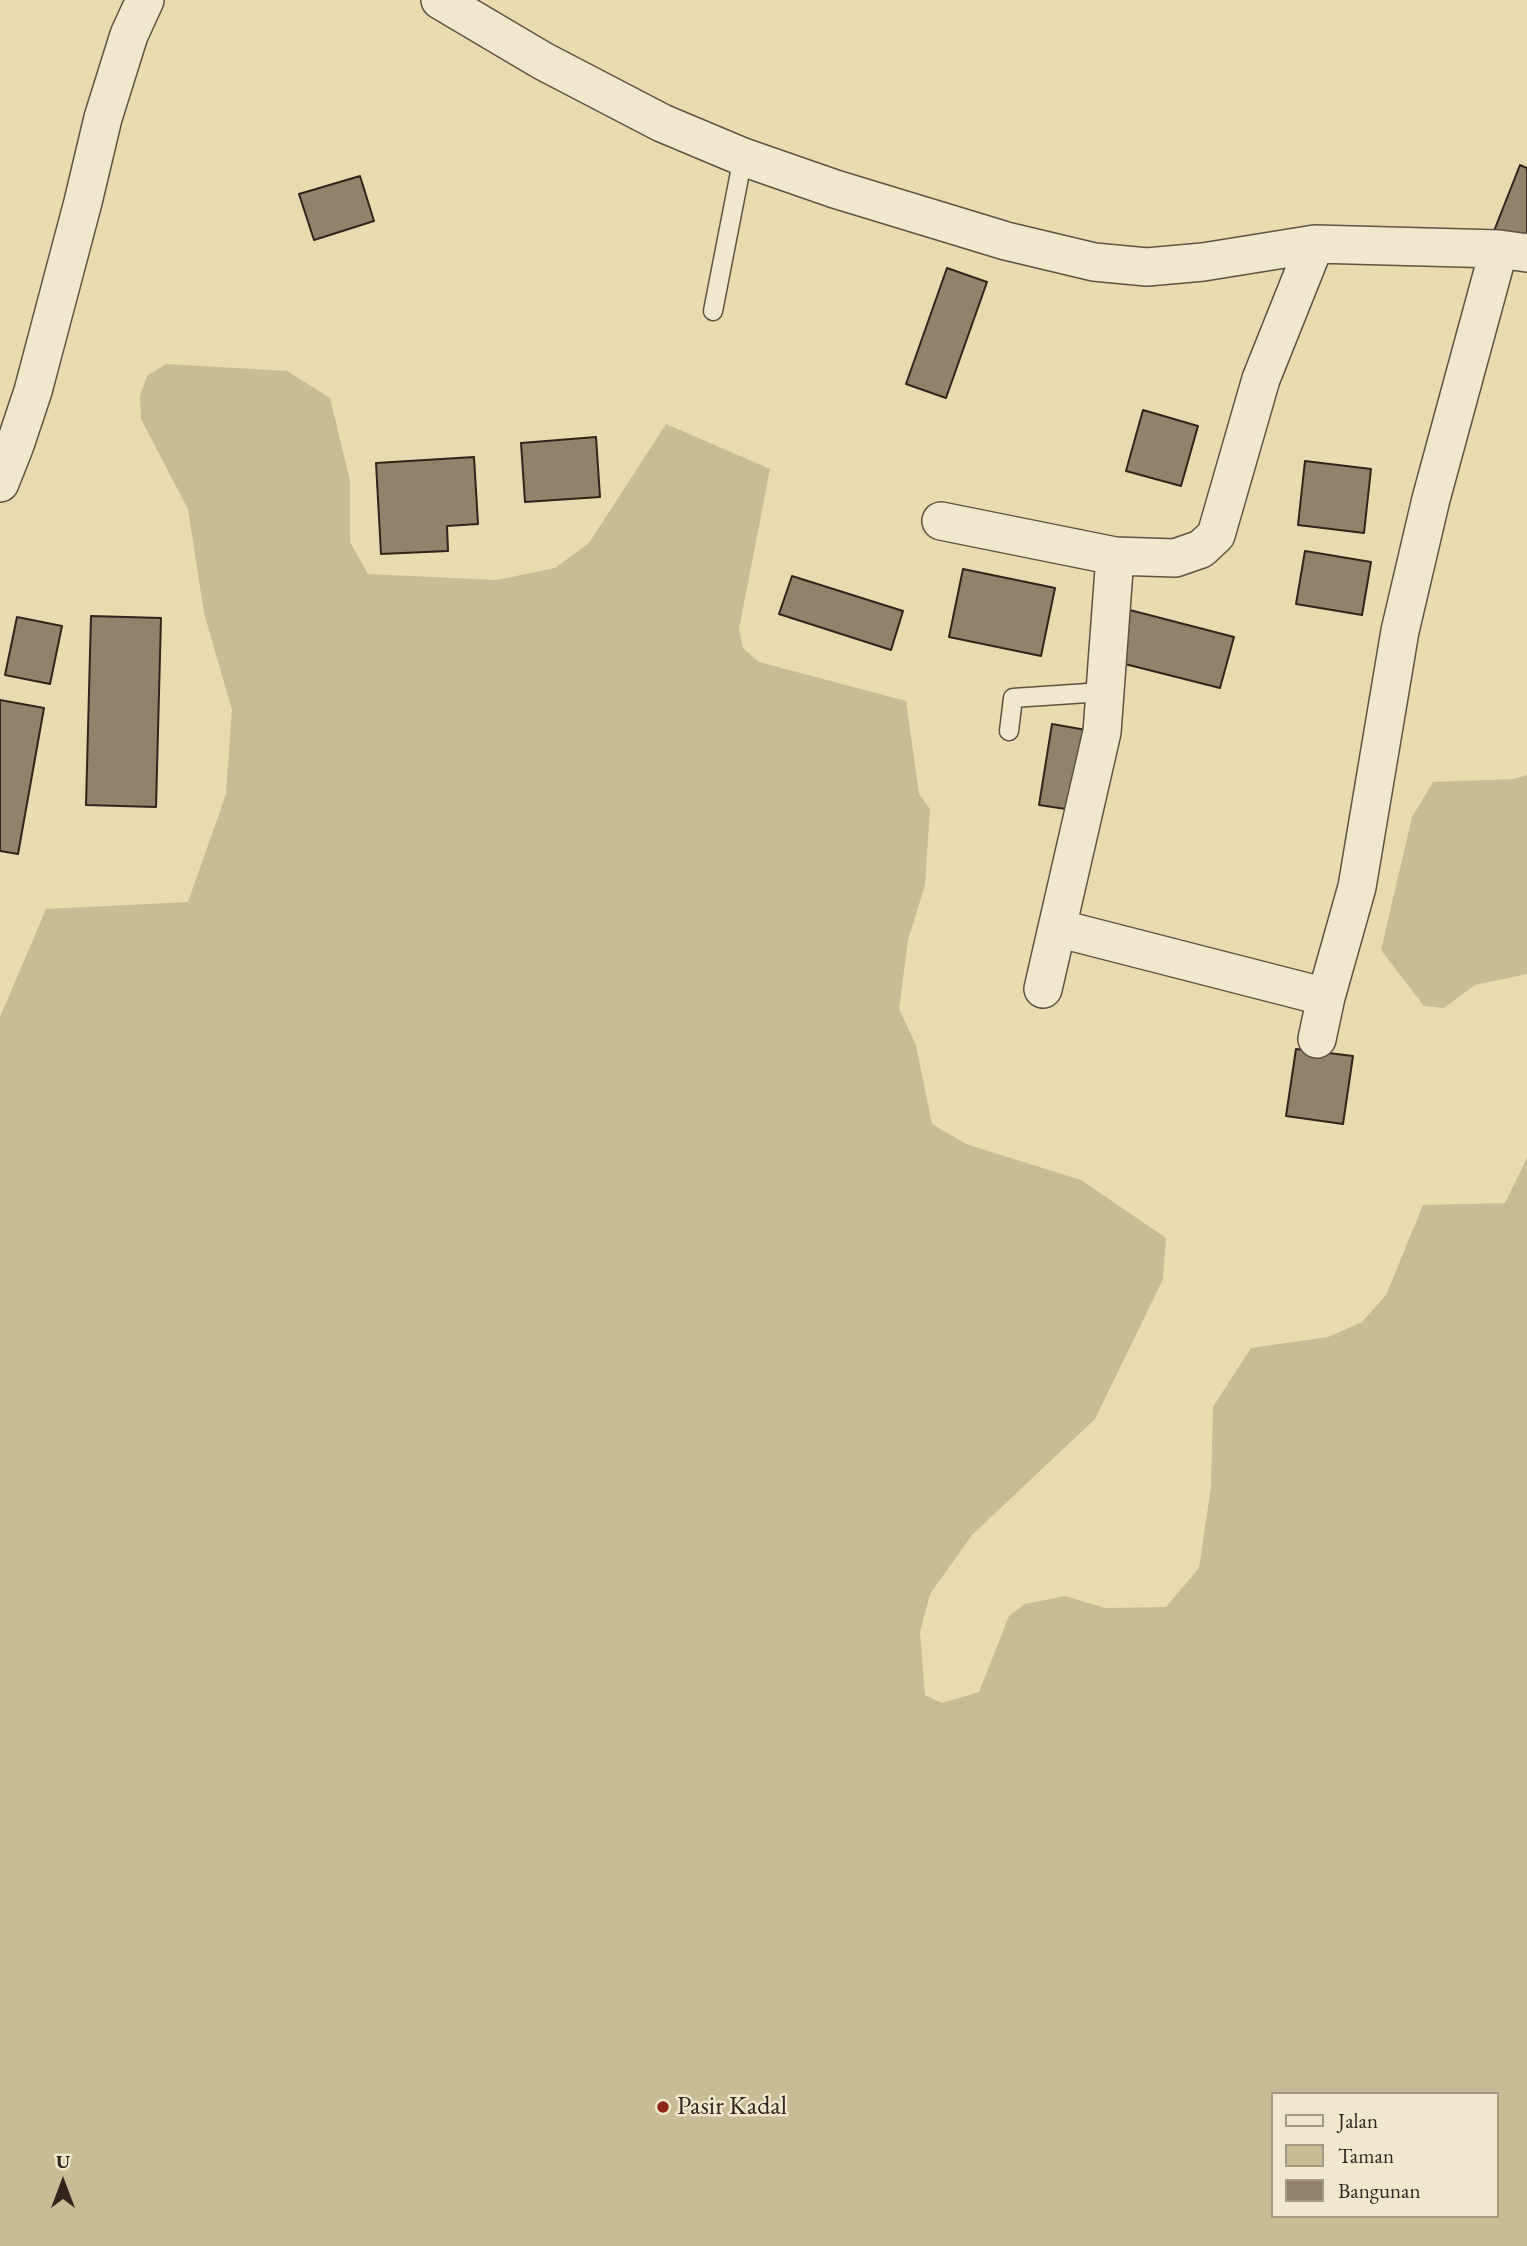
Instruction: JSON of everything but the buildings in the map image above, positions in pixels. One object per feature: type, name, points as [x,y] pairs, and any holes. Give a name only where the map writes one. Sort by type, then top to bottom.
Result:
[{"type":"street","points":[[0,483],[33,391],[103,118],[129,35],[145,0]]},
{"type":"street","points":[[440,0],[543,61],[650,117],[743,157],[835,189],[1006,241],[1094,262],[1147,267],[1203,262],[1315,243],[1513,251],[1431,499],[1403,618],[1357,887],[1326,997],[1317,1040]]},
{"type":"street","points":[[942,521],[1115,556],[1175,558],[1201,549],[1216,535],[1261,379],[1315,243]]},
{"type":"street","points":[[1043,989],[1102,732],[1115,556]]},
{"type":"street","points":[[1057,928],[1326,997]]},
{"type":"lane","points":[[713,311],[743,157]]},
{"type":"lane","points":[[1009,731],[1013,698],[1103,692]]},
{"type":"green space","points":[[166,364],[287,371],[330,398],[350,481],[350,542],[368,574],[497,580],[555,568],[589,543],[666,424],[770,469],[739,629],[743,648],[759,662],[906,701],[919,794],[930,809],[925,885],[908,940],[899,1009],[916,1045],[932,1124],[966,1144],[1081,1180],[1166,1238],[1163,1279],[1095,1419],[972,1535],[930,1594],[920,1632],[925,1695],[942,1703],[979,1692],[1009,1616],[1025,1604],[1065,1596],[1105,1608],[1166,1607],[1199,1568],[1211,1487],[1213,1407],[1251,1348],[1328,1337],[1362,1322],[1386,1295],[1423,1205],[1505,1203],[1527,1158],[1527,2246],[0,2246],[0,1017],[46,909],[188,902],[226,794],[232,710],[204,613],[188,509],[141,419],[140,396],[147,376]]},
{"type":"green space","points":[[1527,775],[1527,974],[1475,985],[1444,1008],[1424,1006],[1381,950],[1412,817],[1433,782],[1514,779]]},
{"type":"place","name":"Pasir Kadal","points":[[663,2107]]}]
